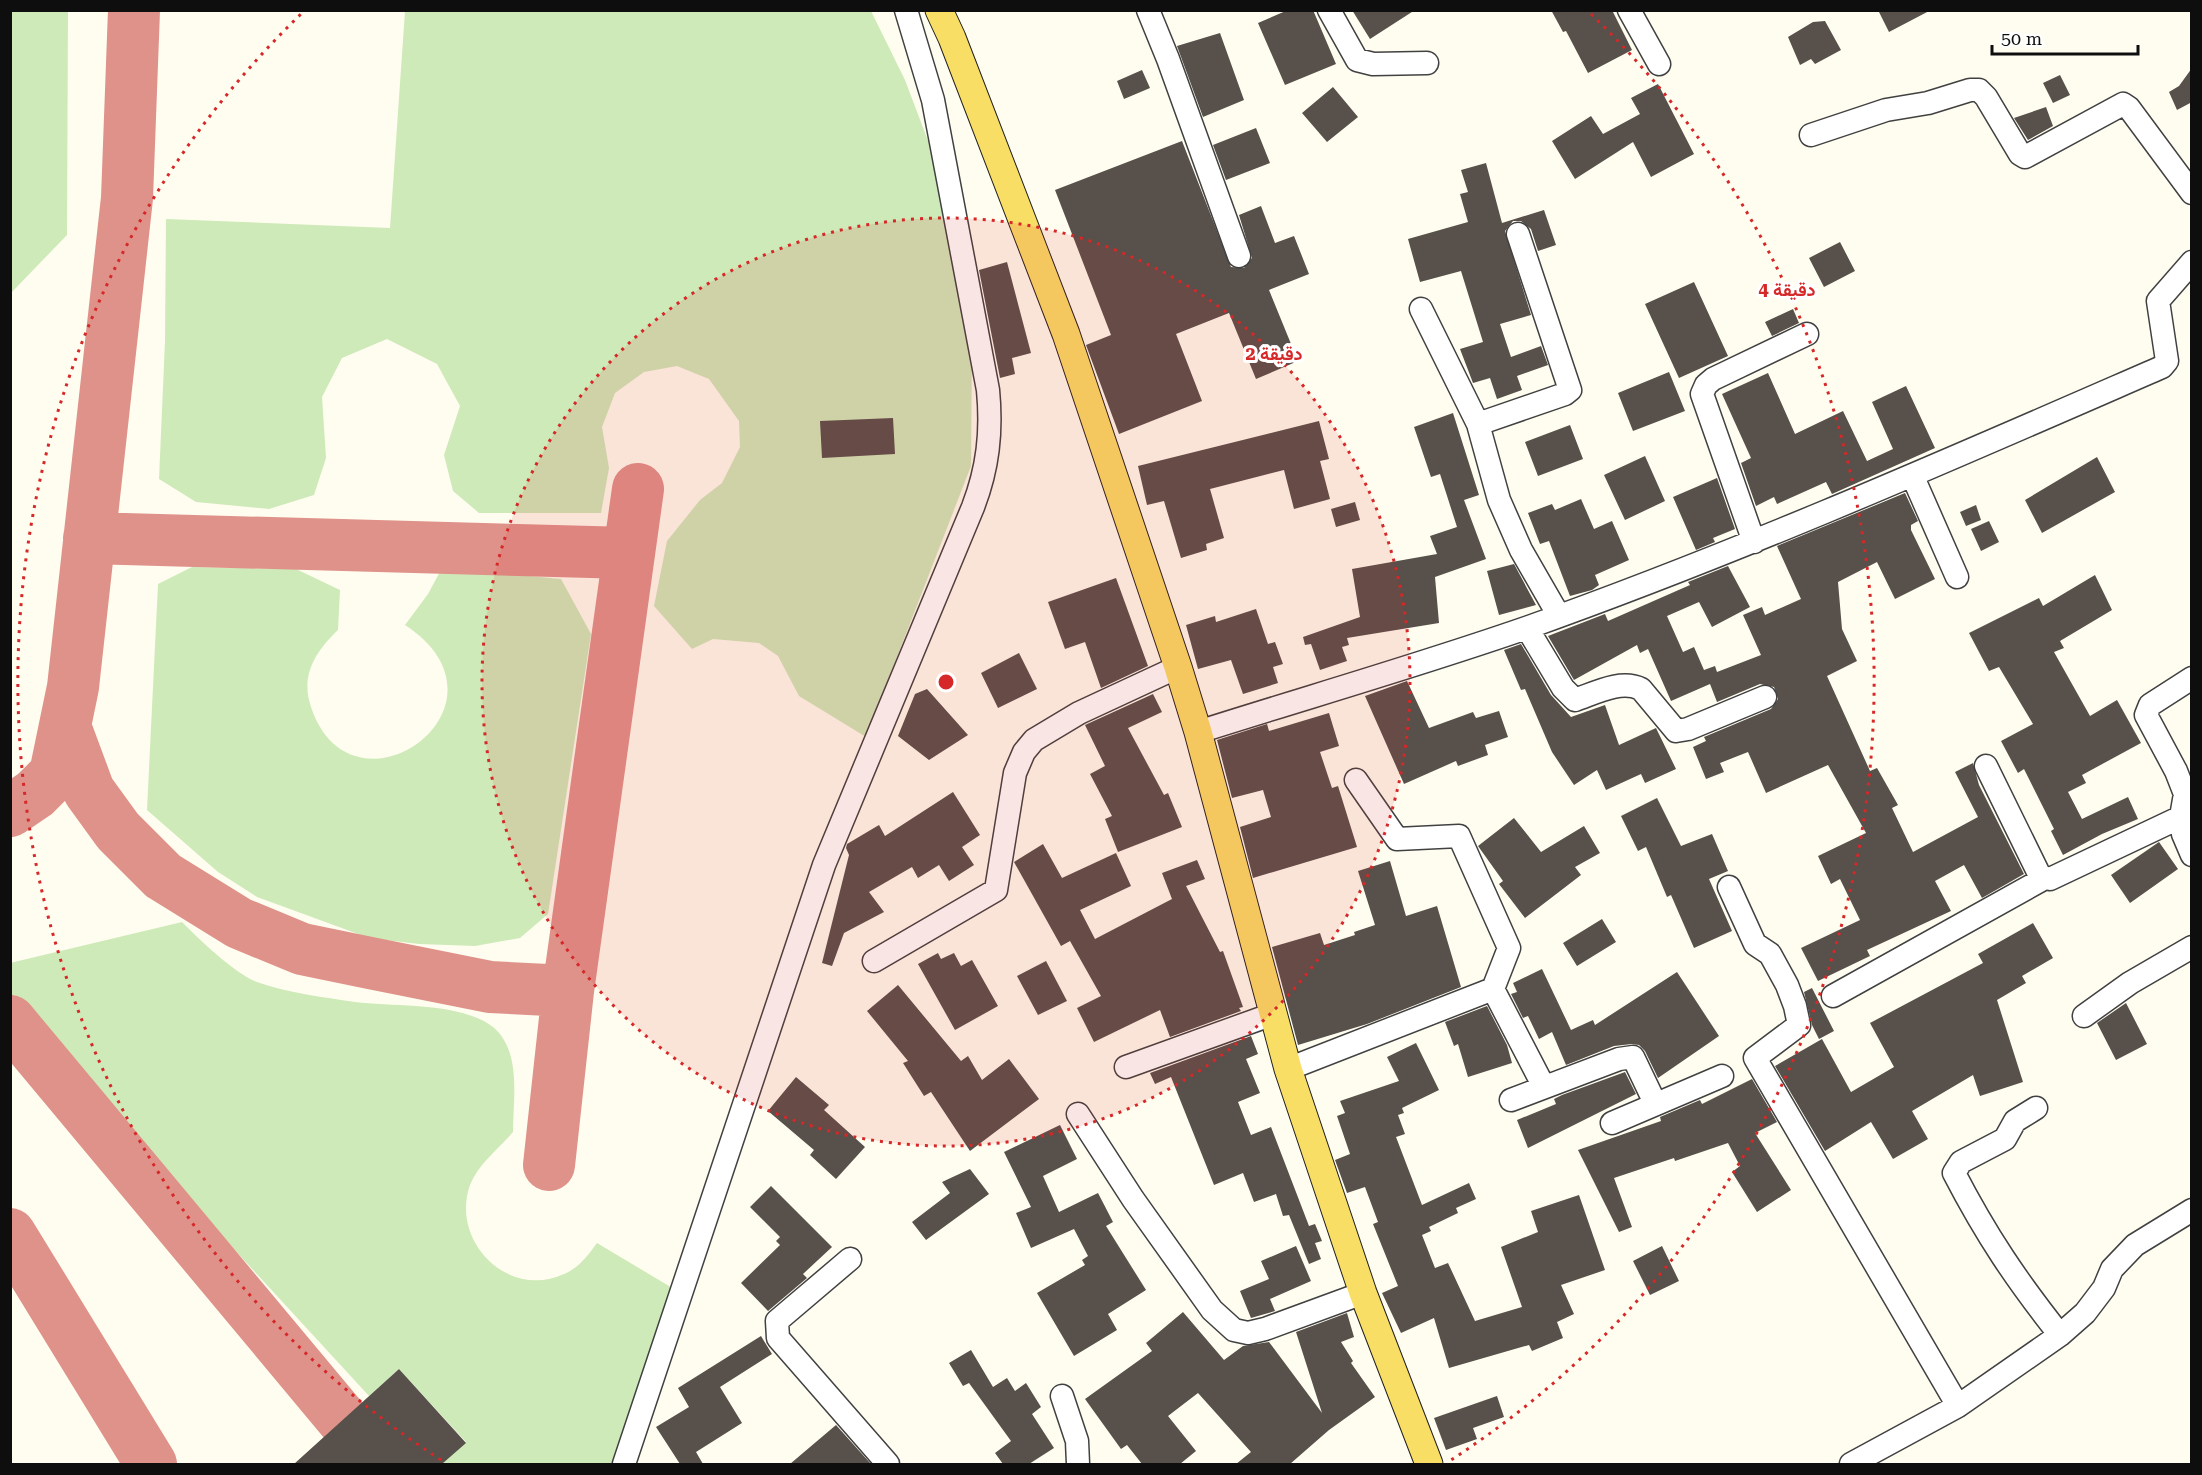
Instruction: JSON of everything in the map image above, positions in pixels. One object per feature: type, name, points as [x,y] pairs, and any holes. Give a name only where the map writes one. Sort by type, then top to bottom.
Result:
[{"type":"main road","points":[[944,15],[1066,334],[1178,667],[1198,732],[1288,1069],[1362,1293],[1429,1464]]},
{"type":"street","points":[[624,1464],[824,865],[973,507],[986,465],[990,432],[988,390],[933,100],[906,10]]},
{"type":"street","points":[[1148,10],[1168,58],[1239,256]]},
{"type":"street","points":[[1329,10],[1357,60],[1373,64],[1427,63]]},
{"type":"street","points":[[1629,10],[1659,64]]},
{"type":"street","points":[[1811,135],[1886,110],[1928,104],[1970,90],[1979,90],[1986,97],[2020,154],[2025,157],[2122,104],[2129,108],[2192,193]]},
{"type":"street","points":[[1478,424],[1565,394],[1570,390],[1518,234]]},
{"type":"street","points":[[1198,732],[1559,616],[1754,542],[1913,477],[2162,367],[2167,361],[2158,301],[2192,262]]},
{"type":"street","points":[[1420,309],[1478,424],[1499,500],[1521,550],[1559,616]]},
{"type":"street","points":[[1754,542],[1702,394],[1706,385],[1713,379],[1807,334]]},
{"type":"street","points":[[1913,477],[1957,577]]},
{"type":"street","points":[[1527,628],[1563,688],[1575,700],[1625,684],[1634,685],[1641,689],[1676,731],[1688,729],[1765,697]]},
{"type":"street","points":[[874,961],[996,890],[1015,772],[1024,752],[1034,740],[1079,713],[1178,667]]},
{"type":"street","points":[[2192,678],[2150,705],[2146,715],[2176,771],[2185,794],[2181,817],[2183,834],[2192,855]]},
{"type":"street","points":[[1986,766],[2040,876],[2044,878],[2050,879],[2181,817]]},
{"type":"street","points":[[1288,1069],[1493,989],[1509,948],[1459,836],[1397,839],[1356,780]]},
{"type":"street","points":[[1833,996],[2044,878]]},
{"type":"street","points":[[1729,887],[1755,944],[1770,954],[1787,985],[1796,1006],[1799,1025],[1755,1058],[1958,1406]]},
{"type":"street","points":[[2084,1016],[2130,983],[2192,947]]},
{"type":"street","points":[[1493,989],[1544,1087]]},
{"type":"street","points":[[1126,1067],[1273,1014]]},
{"type":"street","points":[[1511,1100],[1633,1057],[1655,1104]]},
{"type":"street","points":[[1612,1123],[1722,1076]]},
{"type":"street","points":[[2036,1108],[2016,1121],[2005,1139],[1961,1162],[1954,1173],[1980,1223],[2016,1280],[2060,1335]]},
{"type":"street","points":[[1078,1114],[1133,1198],[1212,1310],[1234,1330],[1248,1333],[1265,1329],[1362,1293]]},
{"type":"street","points":[[1851,1464],[1958,1406],[2060,1335],[2085,1313],[2104,1288],[2112,1269],[2135,1245],[2192,1210]]},
{"type":"street","points":[[850,1259],[777,1321],[778,1338],[888,1464]]},
{"type":"street","points":[[1062,1396],[1077,1441],[1078,1464]]},
{"type":"green space","points":[[11,10],[68,11],[67,235],[11,293]]},
{"type":"green space","points":[[405,11],[871,11],[905,80],[953,207],[972,343],[971,466],[866,737],[799,696],[778,656],[759,643],[713,639],[692,649],[654,606],[667,541],[700,500],[722,483],[740,447],[739,421],[709,379],[677,366],[644,372],[615,393],[602,427],[609,468],[601,513],[479,513],[453,491],[444,455],[460,406],[437,364],[387,339],[342,358],[322,397],[326,458],[314,495],[269,509],[196,502],[159,479],[165,341],[166,219],[390,228]]},
{"type":"green space","points":[[192,567],[296,569],[340,590],[338,630],[323,646],[312,664],[307,684],[308,695],[311,707],[332,742],[360,757],[391,756],[419,742],[440,719],[448,689],[438,657],[405,625],[428,594],[442,568],[561,579],[591,634],[548,914],[520,938],[475,946],[419,944],[369,938],[257,897],[218,872],[147,810],[158,584]]},
{"type":"green space","points":[[182,922],[238,972],[257,982],[293,992],[355,1002],[427,1007],[464,1013],[493,1027],[502,1037],[512,1062],[514,1076],[513,1132],[483,1163],[470,1185],[466,1206],[468,1226],[476,1245],[488,1260],[504,1272],[523,1279],[543,1280],[564,1274],[574,1268],[583,1261],[597,1243],[674,1289],[616,1464],[442,1464],[466,1442],[399,1369],[369,1396],[15,1011],[11,994],[10,963]]},
{"type":"building","points":[[1288,10],[1313,10],[1336,64],[1285,85],[1258,23]]},
{"type":"building","points":[[1352,10],[1415,10],[1370,39]]},
{"type":"building","points":[[1551,10],[1612,10],[1632,50],[1588,73],[1566,31],[1563,32]]},
{"type":"building","points":[[1878,10],[1931,10],[1889,32]]},
{"type":"building","points":[[1825,21],[1841,50],[1815,64],[1811,59],[1800,65],[1788,37],[1813,22]]},
{"type":"building","points":[[1220,33],[1244,100],[1203,117],[1177,46]]},
{"type":"building","points":[[2192,68],[2192,102],[2177,110],[2169,92],[2179,86]]},
{"type":"building","points":[[1142,70],[1150,88],[1124,99],[1117,81]]},
{"type":"building","points":[[2060,75],[2070,95],[2053,103],[2043,83]]},
{"type":"building","points":[[1658,84],[1694,154],[1651,177],[1633,142],[1575,179],[1552,141],[1591,116],[1603,134],[1640,114],[1631,98]]},
{"type":"building","points":[[1333,87],[1358,117],[1327,142],[1302,113]]},
{"type":"building","points":[[2046,107],[2053,126],[2028,140],[2014,118]]},
{"type":"building","points":[[1256,128],[1270,163],[1226,180],[1213,145]]},
{"type":"building","points":[[1182,141],[1231,267],[1244,268],[1252,258],[1239,215],[1261,206],[1275,243],[1294,236],[1309,274],[1269,290],[1298,361],[1256,379],[1229,313],[1176,334],[1202,401],[1119,434],[1086,345],[1111,335],[1055,190]]},
{"type":"building","points":[[1486,163],[1502,223],[1544,210],[1556,245],[1538,251],[1531,229],[1521,221],[1513,221],[1505,231],[1531,315],[1500,324],[1511,357],[1541,346],[1548,365],[1517,376],[1522,390],[1497,399],[1490,378],[1473,383],[1460,349],[1483,342],[1461,271],[1420,282],[1408,239],[1468,222],[1460,194],[1468,192],[1461,170]]},
{"type":"building","points":[[1840,242],[1855,271],[1824,287],[1809,258]]},
{"type":"building","points":[[1007,262],[1031,353],[1012,358],[1015,374],[1000,378],[979,270]]},
{"type":"building","points":[[1694,282],[1728,356],[1679,378],[1645,304]]},
{"type":"building","points":[[1793,309],[1799,323],[1772,336],[1765,322]]},
{"type":"building","points":[[1669,372],[1685,411],[1633,431],[1618,393]]},
{"type":"building","points":[[1768,373],[1795,434],[1843,411],[1867,461],[1893,449],[1872,402],[1906,386],[1935,448],[1832,494],[1826,482],[1777,504],[1774,497],[1756,506],[1741,463],[1751,458],[1722,394]]},
{"type":"building","points":[[1453,413],[1479,495],[1464,500],[1486,559],[1435,577],[1439,623],[1347,638],[1349,645],[1342,647],[1347,661],[1320,670],[1311,644],[1305,645],[1303,637],[1360,617],[1352,569],[1437,554],[1430,536],[1457,527],[1440,474],[1431,477],[1414,427]]},
{"type":"building","points":[[893,418],[895,454],[822,458],[820,421]]},
{"type":"building","points":[[1319,421],[1329,459],[1320,461],[1330,499],[1294,509],[1284,470],[1210,489],[1224,538],[1206,544],[1207,550],[1181,558],[1164,501],[1147,505],[1138,466]]},
{"type":"building","points":[[1570,425],[1583,459],[1538,476],[1525,442]]},
{"type":"building","points":[[1645,456],[1665,501],[1625,520],[1604,475]]},
{"type":"building","points":[[2097,457],[2115,492],[2042,533],[2025,500]]},
{"type":"building","points":[[1717,478],[1735,529],[1713,538],[1715,542],[1696,550],[1673,497]]},
{"type":"building","points":[[1905,493],[1918,521],[1911,525],[1911,530],[1935,579],[1895,599],[1877,562],[1838,582],[1842,629],[1857,661],[1827,676],[1870,771],[1877,768],[1898,805],[1892,808],[1913,852],[1978,817],[1955,772],[1973,763],[1979,785],[2024,874],[1982,898],[1964,865],[1935,881],[1951,911],[1867,950],[1870,956],[1818,981],[1801,948],[1860,920],[1840,879],[1831,884],[1818,856],[1866,833],[1828,765],[1766,793],[1748,752],[1720,763],[1724,772],[1706,779],[1693,747],[1706,741],[1704,737],[1771,709],[1778,699],[1774,687],[1760,684],[1717,702],[1710,684],[1671,701],[1648,649],[1640,653],[1637,645],[1574,680],[1548,636],[1605,614],[1608,621],[1690,585],[1688,582],[1728,566],[1750,607],[1712,627],[1699,602],[1667,616],[1683,652],[1694,647],[1704,670],[1715,666],[1717,672],[1761,655],[1743,615],[1762,607],[1765,615],[1801,599],[1777,546]]},
{"type":"building","points":[[1581,499],[1594,529],[1612,521],[1629,560],[1595,575],[1599,585],[1592,590],[1570,596],[1549,541],[1540,544],[1528,513],[1552,504],[1555,510]]},
{"type":"building","points":[[1355,502],[1360,520],[1336,527],[1331,509]]},
{"type":"building","points":[[1976,505],[1981,520],[1966,526],[1960,512]]},
{"type":"building","points":[[1989,521],[1999,542],[1981,551],[1971,529]]},
{"type":"building","points":[[1514,564],[1536,605],[1499,615],[1487,571]]},
{"type":"building","points":[[2095,575],[2112,610],[2060,641],[2064,648],[2054,652],[2090,716],[2117,700],[2141,743],[2082,775],[2086,783],[2068,792],[2082,819],[2128,797],[2138,819],[2102,834],[2063,855],[2051,831],[2054,829],[2024,769],[2018,773],[2001,741],[2033,724],[1999,667],[1989,671],[1969,633],[2039,598],[2043,606]]},
{"type":"building","points":[[1116,578],[1148,666],[1101,688],[1085,642],[1065,649],[1048,602]]},
{"type":"building","points":[[1256,609],[1268,644],[1275,642],[1283,664],[1273,667],[1278,683],[1243,694],[1231,660],[1198,669],[1186,625],[1215,616],[1216,622]]},
{"type":"building","points":[[1521,644],[1551,695],[1571,717],[1605,705],[1619,745],[1656,728],[1676,769],[1645,783],[1641,774],[1606,790],[1597,770],[1574,785],[1552,752],[1525,689],[1521,690],[1504,650]]},
{"type":"building","points":[[1019,653],[1037,689],[998,708],[981,673]]},
{"type":"building","points":[[1407,681],[1429,728],[1473,712],[1476,718],[1499,711],[1508,737],[1485,745],[1488,755],[1458,766],[1456,761],[1404,784],[1365,696]]},
{"type":"building","points":[[927,689],[968,735],[929,760],[898,736],[915,694]]},
{"type":"building","points":[[1153,694],[1162,712],[1128,728],[1164,795],[1168,793],[1182,827],[1118,852],[1105,819],[1112,816],[1090,774],[1105,766],[1085,725]]},
{"type":"building","points":[[1329,713],[1339,746],[1320,752],[1332,788],[1338,786],[1357,847],[1253,878],[1240,827],[1271,817],[1263,790],[1232,798],[1217,740],[1267,724],[1269,731]]},
{"type":"building","points":[[953,792],[980,835],[962,847],[974,865],[949,881],[939,865],[918,878],[912,867],[869,892],[884,912],[844,933],[832,966],[822,963],[849,855],[847,844],[879,825],[885,836]]},
{"type":"building","points":[[1657,798],[1681,846],[1712,834],[1728,871],[1709,879],[1732,931],[1694,948],[1671,895],[1667,897],[1646,847],[1638,851],[1621,816]]},
{"type":"building","points":[[1514,818],[1541,852],[1584,826],[1600,853],[1575,867],[1581,875],[1525,918],[1499,884],[1503,881],[1478,846]]},
{"type":"building","points":[[2159,842],[2178,869],[2130,903],[2111,875]]},
{"type":"building","points":[[1043,844],[1062,878],[1116,853],[1131,886],[1080,910],[1095,939],[1172,899],[1162,873],[1197,860],[1205,879],[1186,886],[1220,952],[1223,951],[1243,1007],[1239,1008],[1241,1011],[1170,1037],[1160,1010],[1094,1042],[1077,1008],[1101,996],[1070,941],[1061,946],[1014,862]]},
{"type":"building","points":[[1390,861],[1406,916],[1437,906],[1461,987],[1367,1024],[1298,1045],[1272,947],[1320,933],[1324,945],[1355,935],[1354,932],[1375,925],[1358,871]]},
{"type":"building","points":[[1602,919],[1616,942],[1577,966],[1563,943]]},
{"type":"building","points":[[2033,923],[2053,958],[2022,976],[2026,983],[1997,1000],[2023,1082],[1980,1096],[1973,1075],[1912,1111],[1928,1139],[1893,1159],[1871,1122],[1825,1151],[1775,1066],[1822,1039],[1851,1092],[1894,1067],[1870,1023],[1983,963],[1978,954]]},
{"type":"building","points":[[938,953],[941,959],[954,953],[961,966],[972,960],[998,1006],[955,1030],[918,964]]},
{"type":"building","points":[[1046,961],[1067,1001],[1038,1015],[1017,976]]},
{"type":"building","points":[[1542,969],[1571,1030],[1593,1020],[1595,1025],[1677,972],[1719,1036],[1658,1078],[1645,1051],[1639,1045],[1632,1044],[1614,1046],[1566,1065],[1552,1032],[1539,1039],[1528,1016],[1523,1018],[1511,994],[1517,992],[1513,983]]},
{"type":"building","points":[[898,985],[961,1061],[968,1056],[982,1080],[1009,1059],[1039,1099],[970,1151],[931,1092],[924,1096],[903,1063],[908,1061],[867,1011]]},
{"type":"building","points":[[1812,988],[1834,1031],[1819,1039],[1812,1025],[1804,992]]},
{"type":"building","points":[[2126,1003],[2147,1044],[2116,1060],[2097,1023]]},
{"type":"building","points":[[1487,1006],[1507,1045],[1512,1063],[1468,1077],[1458,1044],[1454,1046],[1445,1022]]},
{"type":"building","points":[[1251,1036],[1258,1054],[1246,1059],[1260,1093],[1238,1102],[1251,1135],[1271,1127],[1309,1226],[1315,1224],[1322,1241],[1315,1243],[1321,1259],[1309,1264],[1289,1215],[1283,1216],[1276,1194],[1254,1202],[1243,1173],[1214,1185],[1171,1077],[1155,1084],[1150,1073]]},
{"type":"building","points":[[1416,1043],[1439,1090],[1402,1108],[1404,1113],[1398,1115],[1405,1134],[1396,1137],[1422,1205],[1469,1183],[1476,1199],[1456,1208],[1458,1213],[1429,1227],[1431,1231],[1422,1235],[1435,1268],[1448,1263],[1475,1321],[1522,1307],[1501,1247],[1538,1232],[1531,1211],[1579,1195],[1605,1270],[1561,1285],[1574,1314],[1557,1322],[1563,1338],[1532,1351],[1529,1345],[1449,1368],[1434,1318],[1401,1333],[1382,1293],[1398,1286],[1373,1224],[1378,1222],[1365,1187],[1347,1193],[1335,1160],[1350,1154],[1337,1116],[1345,1113],[1340,1101],[1399,1081],[1387,1057]]},
{"type":"building","points":[[1625,1072],[1636,1094],[1528,1148],[1517,1120],[1556,1104],[1554,1099],[1562,1095]]},
{"type":"building","points":[[796,1077],[829,1105],[824,1110],[865,1147],[836,1179],[810,1155],[814,1150],[768,1111]]},
{"type":"building","points":[[1752,1079],[1777,1122],[1755,1133],[1791,1190],[1757,1212],[1732,1172],[1740,1166],[1728,1143],[1614,1178],[1632,1227],[1619,1232],[1578,1150],[1661,1121],[1660,1117],[1700,1100],[1702,1104]]},
{"type":"building","points":[[1060,1125],[1077,1159],[1043,1176],[1059,1212],[1098,1193],[1113,1222],[1106,1226],[1146,1290],[1108,1314],[1117,1330],[1074,1356],[1037,1293],[1085,1265],[1082,1260],[1088,1256],[1074,1229],[1031,1248],[1016,1213],[1031,1207],[1004,1152]]},
{"type":"building","points":[[970,1169],[989,1194],[926,1240],[912,1222],[950,1193],[942,1182]]},
{"type":"building","points":[[771,1186],[832,1247],[803,1274],[807,1278],[768,1311],[741,1283],[780,1245],[776,1241],[780,1237],[750,1207]]},
{"type":"building","points":[[1296,1246],[1311,1281],[1270,1299],[1275,1311],[1251,1318],[1240,1291],[1269,1279],[1261,1261]]},
{"type":"building","points":[[1662,1246],[1679,1281],[1650,1295],[1633,1261]]},
{"type":"building","points":[[1183,1312],[1224,1360],[1243,1346],[1269,1342],[1322,1413],[1296,1332],[1347,1313],[1354,1337],[1341,1342],[1353,1361],[1351,1363],[1375,1397],[1329,1430],[1290,1464],[1236,1464],[1251,1452],[1198,1393],[1168,1416],[1196,1451],[1180,1464],[1142,1464],[1127,1445],[1121,1449],[1085,1399],[1152,1351],[1146,1343]]},
{"type":"building","points":[[761,1336],[772,1354],[720,1387],[742,1423],[696,1452],[703,1464],[680,1464],[656,1427],[689,1407],[678,1388]]},
{"type":"building","points":[[971,1350],[993,1387],[1007,1378],[1015,1391],[1026,1383],[1041,1407],[1032,1414],[1054,1448],[1029,1464],[1003,1464],[995,1453],[1011,1441],[969,1383],[963,1386],[949,1363]]},
{"type":"building","points":[[399,1369],[466,1443],[442,1464],[294,1464]]},
{"type":"building","points":[[1497,1396],[1504,1417],[1473,1428],[1477,1439],[1446,1450],[1434,1418]]},
{"type":"building","points":[[836,1425],[871,1464],[790,1464]]},
{"type":"taxiway","points":[[10,811],[35,794],[55,774],[73,687],[127,198],[134,10]]},
{"type":"taxiway","points":[[549,1165],[568,991],[638,489]]},
{"type":"taxiway","points":[[89,538],[629,553]]},
{"type":"taxiway","points":[[66,729],[89,791],[118,831],[163,876],[239,923],[302,949],[490,987],[568,991]]},
{"type":"taxiway","points":[[10,1021],[343,1420]]},
{"type":"taxiway","points":[[10,1234],[151,1464]]}]
